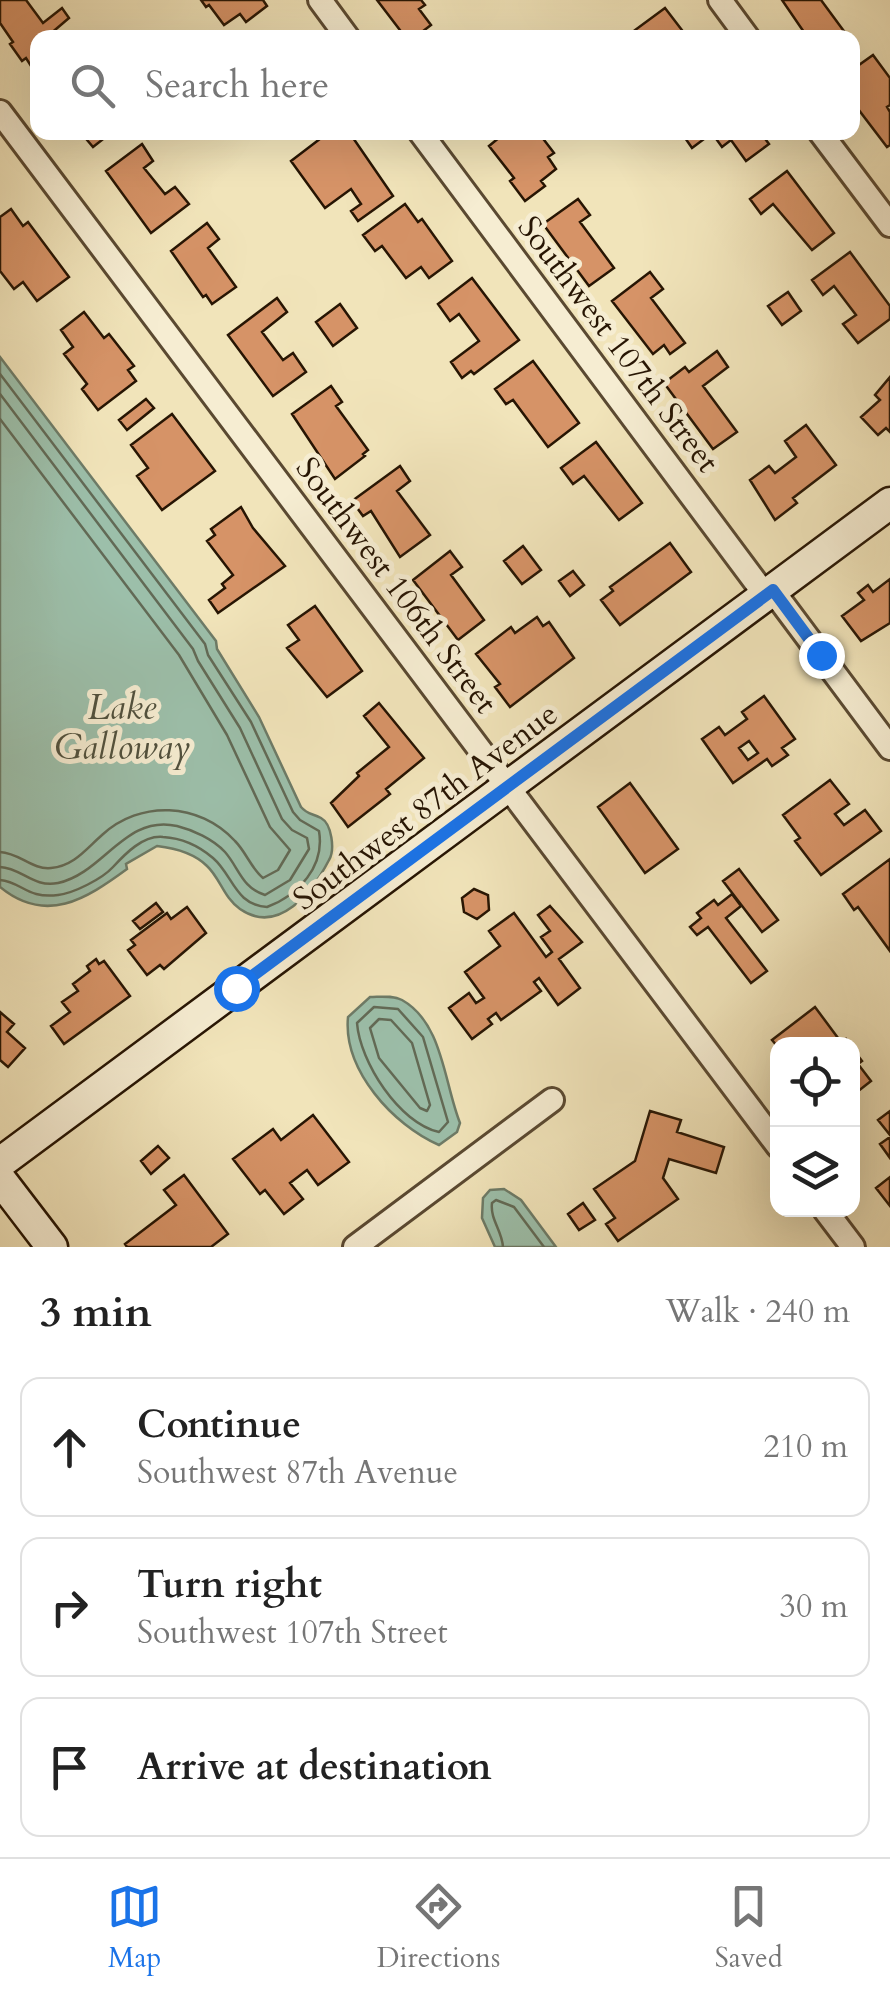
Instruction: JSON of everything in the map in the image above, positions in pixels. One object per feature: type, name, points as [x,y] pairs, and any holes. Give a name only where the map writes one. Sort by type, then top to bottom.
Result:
[{"type":"main road","name":"Southwest 87th Avenue","points":[[0,1163],[890,503]]},
{"type":"main road","points":[[0,1178],[52,1247]]},
{"type":"street","points":[[320,0],[342,30]]},
{"type":"street","points":[[720,0],[742,30]]},
{"type":"street","name":"Southwest 106th Street","points":[[0,112],[770,1135]]},
{"type":"street","name":"Southwest 107th Street","points":[[426,140],[890,748]]},
{"type":"street","points":[[826,140],[890,224]]},
{"type":"street","points":[[355,1247],[552,1100]]},
{"type":"street","points":[[830,1217],[853,1247]]},
{"type":"water","name":"Lake Galloway","points":[[0,357],[216,641],[217,649],[259,717],[301,807],[328,826],[332,844],[329,860],[314,885],[281,914],[254,916],[240,909],[202,861],[157,846],[126,864],[127,869],[96,890],[65,904],[33,904],[0,887]]},
{"type":"water","points":[[370,997],[402,1000],[416,1010],[434,1038],[460,1123],[457,1132],[439,1145],[389,1110],[362,1076],[349,1037],[348,1017]]},
{"type":"water","points":[[504,1189],[521,1200],[556,1247],[495,1247],[482,1218],[483,1198],[490,1190]]},
{"type":"building","points":[[0,0],[26,0],[43,23],[62,8],[69,18],[55,30],[30,30],[30,64],[26,58],[22,61],[0,23]]},
{"type":"building","points":[[201,0],[263,0],[267,6],[246,22],[240,14],[224,25]]},
{"type":"building","points":[[377,0],[421,0],[425,5],[419,9],[431,25],[424,30],[400,30]]},
{"type":"building","points":[[782,0],[821,0],[843,30],[803,30]]},
{"type":"building","points":[[665,8],[682,30],[635,30]]},
{"type":"building","points":[[873,55],[890,78],[887,147],[860,112],[860,64]]},
{"type":"building","points":[[319,140],[354,140],[393,196],[358,221],[351,211],[361,204],[351,189],[325,208],[291,161]]},
{"type":"building","points":[[496,140],[544,140],[554,153],[548,157],[556,169],[541,181],[545,186],[525,201],[510,181],[514,178],[489,146]]},
{"type":"building","points":[[686,140],[703,140],[692,148]]},
{"type":"building","points":[[731,140],[766,140],[769,144],[746,161]]},
{"type":"building","points":[[142,144],[153,161],[144,168],[165,194],[175,187],[189,204],[151,233],[106,171]]},
{"type":"building","points":[[787,171],[834,233],[812,250],[773,204],[761,214],[750,199]]},
{"type":"building","points":[[578,199],[590,215],[580,222],[614,268],[589,286],[543,224]]},
{"type":"building","points":[[405,204],[418,222],[422,219],[452,261],[429,278],[421,267],[406,278],[382,246],[375,251],[363,235]]},
{"type":"building","points":[[11,209],[23,226],[28,222],[69,277],[37,301],[23,282],[14,289],[0,271],[0,217]]},
{"type":"building","points":[[207,223],[219,239],[208,248],[236,287],[212,304],[171,251]]},
{"type":"building","points":[[850,252],[890,306],[890,319],[858,343],[843,324],[856,315],[834,286],[823,295],[812,280]]},
{"type":"building","points":[[650,272],[663,289],[651,298],[685,343],[670,354],[664,345],[653,354],[612,301]]},
{"type":"building","points":[[472,278],[519,340],[474,374],[471,371],[462,378],[451,362],[479,341],[459,314],[450,321],[438,304]]},
{"type":"building","points":[[788,292],[801,311],[782,325],[768,306]]},
{"type":"building","points":[[277,298],[287,312],[262,332],[283,360],[293,353],[306,372],[273,396],[228,335]]},
{"type":"building","points":[[340,304],[357,328],[333,346],[316,322]]},
{"type":"building","points":[[84,312],[104,338],[109,334],[134,366],[128,370],[136,381],[98,410],[82,389],[87,384],[64,354],[73,347],[61,330]]},
{"type":"building","points":[[717,351],[728,367],[703,386],[737,432],[713,449],[664,383],[685,367],[689,372]]},
{"type":"building","points":[[533,361],[579,423],[548,447],[513,400],[506,404],[495,389]]},
{"type":"building","points":[[890,377],[890,432],[886,428],[878,435],[861,417],[880,400],[875,395]]},
{"type":"building","points":[[331,386],[342,402],[336,406],[368,450],[335,479],[292,414]]},
{"type":"building","points":[[146,399],[154,408],[127,430],[119,420]]},
{"type":"building","points":[[172,414],[215,471],[162,510],[137,476],[148,468],[131,445]]},
{"type":"building","points":[[806,425],[836,465],[793,498],[797,503],[775,520],[750,480],[769,466],[775,473],[796,457],[785,441]]},
{"type":"building","points":[[596,442],[642,503],[619,520],[584,476],[573,484],[561,468]]},
{"type":"building","points":[[400,466],[410,481],[397,491],[430,535],[400,557],[371,511],[363,516],[352,501]]},
{"type":"building","points":[[241,507],[285,566],[218,613],[209,600],[225,588],[222,584],[233,575],[207,541],[215,535],[211,529]]},
{"type":"building","points":[[670,543],[691,572],[620,625],[601,600],[613,591],[610,587]]},
{"type":"building","points":[[523,546],[541,570],[522,584],[504,561]]},
{"type":"building","points":[[450,551],[462,567],[451,575],[484,620],[458,640],[413,580]]},
{"type":"building","points":[[573,571],[584,585],[570,596],[559,581]]},
{"type":"building","points":[[890,579],[890,623],[861,641],[842,616],[864,600],[858,593],[868,585],[873,592]]},
{"type":"building","points":[[315,606],[362,671],[327,697],[287,648],[299,640],[288,625]]},
{"type":"building","points":[[537,617],[543,626],[549,622],[574,658],[510,707],[495,687],[500,684],[476,654],[511,627],[515,633]]},
{"type":"building","points":[[764,696],[795,739],[782,748],[788,755],[772,766],[767,759],[733,783],[702,739],[719,727],[725,735],[747,719],[742,712]],"holes":[[[749,741],[758,753],[748,760],[739,748]]]},
{"type":"building","points":[[379,703],[424,758],[386,789],[390,794],[348,827],[331,803],[359,776],[357,773],[389,747],[364,716]]},
{"type":"building","points":[[830,780],[849,804],[835,814],[844,825],[865,810],[881,831],[821,875],[795,841],[800,838],[783,815]]},
{"type":"building","points":[[630,783],[678,849],[645,873],[598,807]]},
{"type":"building","points":[[890,859],[890,951],[858,907],[854,910],[843,894]]},
{"type":"building","points":[[739,869],[778,920],[762,932],[723,881]]},
{"type":"building","points":[[474,889],[488,895],[489,910],[477,919],[464,912],[462,898]]},
{"type":"building","points":[[732,894],[741,906],[726,918],[767,971],[751,983],[708,927],[697,935],[690,927],[701,918],[697,913],[714,900],[718,905]]},
{"type":"building","points":[[156,903],[163,912],[140,929],[133,921]]},
{"type":"building","points":[[550,906],[582,942],[559,959],[580,988],[558,1005],[539,978],[534,982],[541,991],[501,1020],[496,1013],[488,1019],[492,1024],[472,1039],[449,1008],[469,993],[476,1003],[484,998],[465,972],[500,946],[489,931],[514,913],[546,957],[552,952],[541,937],[550,931],[538,915]]},
{"type":"building","points":[[187,907],[206,933],[164,969],[160,965],[147,975],[128,950],[135,945],[131,940],[167,913],[171,919]]},
{"type":"building","points":[[96,959],[99,964],[104,961],[130,996],[64,1044],[51,1026],[70,1012],[62,1002],[78,991],[73,984],[90,971],[87,966]]},
{"type":"building","points":[[815,1007],[837,1037],[776,1037]]},
{"type":"building","points":[[0,1012],[14,1024],[7,1032],[25,1048],[8,1067],[0,1060]]},
{"type":"building","points":[[860,1067],[871,1081],[860,1090]]},
{"type":"building","points":[[650,1111],[681,1120],[677,1132],[724,1147],[716,1173],[669,1159],[663,1178],[678,1199],[618,1241],[606,1224],[615,1218],[594,1189],[635,1161]]},
{"type":"building","points":[[890,1111],[890,1135],[878,1120]]},
{"type":"building","points":[[313,1115],[349,1162],[318,1185],[307,1170],[290,1183],[303,1199],[284,1214],[265,1190],[260,1194],[233,1159],[273,1129],[281,1140]]},
{"type":"building","points":[[890,1137],[890,1158],[880,1144]]},
{"type":"building","points":[[158,1146],[169,1158],[151,1174],[141,1161]]},
{"type":"building","points":[[184,1175],[228,1234],[211,1247],[127,1247],[125,1244],[176,1205],[164,1190]]},
{"type":"building","points":[[890,1177],[890,1206],[876,1188]]},
{"type":"building","points":[[583,1203],[595,1220],[579,1230],[568,1214]]},
{"type":"route","points":[[236,988],[773,590],[821,655]]}]
